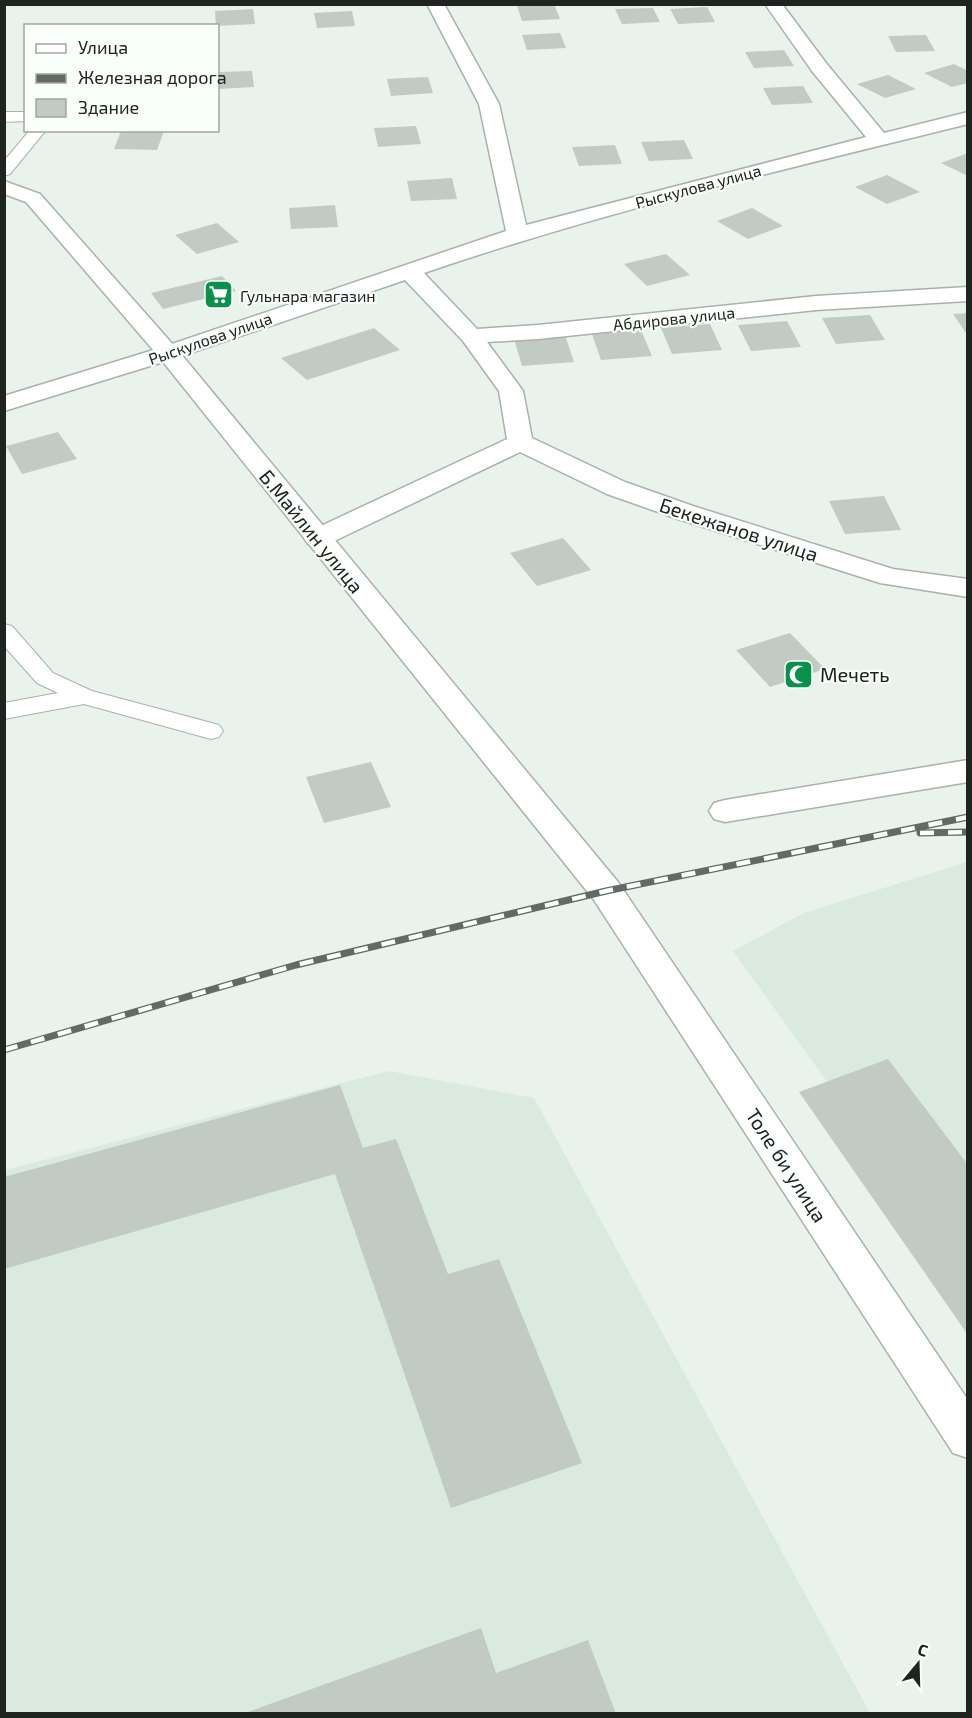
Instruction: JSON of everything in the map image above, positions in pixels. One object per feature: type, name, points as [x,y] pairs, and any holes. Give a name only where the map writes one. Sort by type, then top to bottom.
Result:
[{"type":"street","points":[[435,4],[489,104],[517,234]]},
{"type":"street","points":[[772,4],[819,67],[879,140]]},
{"type":"street","name":"Рыскулова улица","points":[[4,405],[168,354],[517,234],[968,118]]},
{"type":"street","name":"Б.Майлин улица","points":[[4,187],[33,198],[168,354],[606,891]]},
{"type":"street","points":[[318,538],[520,442],[511,391],[471,336],[408,270]]},
{"type":"street","name":"Абдирова улица","points":[[471,336],[538,332],[816,303],[968,294]]},
{"type":"street","name":"Бекежанов улица","points":[[520,442],[616,488],[684,512],[890,577],[968,588]]},
{"type":"street","points":[[724,811],[968,771]]},
{"type":"street","name":"Толе би улица","points":[[606,891],[968,1438]]},
{"type":"lane","points":[[4,117],[24,116]]},
{"type":"lane","points":[[4,171],[37,132]]},
{"type":"lane","points":[[4,631],[45,678],[84,696],[211,731]]},
{"type":"lane","points":[[4,711],[84,696]]},
{"type":"shaded area","points":[[967,862],[967,1276],[733,951],[804,913]]},
{"type":"shaded area","points":[[389,1071],[534,1098],[870,1713],[5,1714],[5,1170]]},
{"type":"building","points":[[554,4],[560,19],[522,21],[517,6]]},
{"type":"building","points":[[707,7],[715,22],[678,24],[670,9]]},
{"type":"building","points":[[653,8],[660,22],[622,24],[615,9]]},
{"type":"building","points":[[253,9],[255,24],[219,26],[216,24],[215,11]]},
{"type":"building","points":[[352,11],[355,26],[317,28],[314,13]]},
{"type":"building","points":[[560,33],[566,48],[527,50],[522,35]]},
{"type":"building","points":[[926,35],[935,51],[896,52],[888,36]]},
{"type":"building","points":[[784,50],[794,66],[754,68],[745,52]]},
{"type":"building","points":[[954,64],[968,71],[968,83],[952,87],[924,73]]},
{"type":"building","points":[[252,71],[254,87],[219,89],[219,72]]},
{"type":"building","points":[[888,75],[916,89],[885,98],[857,84]]},
{"type":"building","points":[[428,77],[433,93],[391,96],[387,79]]},
{"type":"building","points":[[803,86],[813,103],[772,105],[763,88]]},
{"type":"building","points":[[416,126],[421,144],[378,147],[374,128]]},
{"type":"building","points":[[121,132],[164,132],[157,150],[114,149]]},
{"type":"building","points":[[684,140],[693,159],[649,161],[641,142]]},
{"type":"building","points":[[615,145],[622,164],[579,166],[572,147]]},
{"type":"building","points":[[968,153],[968,176],[941,163]]},
{"type":"building","points":[[887,175],[920,192],[887,204],[855,187]]},
{"type":"building","points":[[452,178],[457,199],[411,201],[407,181]]},
{"type":"building","points":[[335,205],[338,227],[291,229],[289,208]]},
{"type":"building","points":[[752,208],[783,226],[748,239],[717,221]]},
{"type":"building","points":[[217,223],[239,242],[197,254],[175,235]]},
{"type":"building","points":[[666,254],[690,275],[647,286],[624,264]]},
{"type":"building","points":[[222,276],[236,291],[163,309],[151,293]]},
{"type":"building","points":[[968,313],[968,336],[953,314]]},
{"type":"building","points":[[870,315],[885,340],[836,344],[822,318]]},
{"type":"building","points":[[787,321],[801,347],[751,351],[738,325]]},
{"type":"building","points":[[710,324],[722,350],[672,354],[661,328]]},
{"type":"building","points":[[374,328],[400,350],[307,380],[281,358]]},
{"type":"building","points":[[641,330],[652,356],[601,360],[592,334]]},
{"type":"building","points":[[565,335],[574,362],[522,366],[514,339]]},
{"type":"building","points":[[58,432],[77,459],[22,474],[6,446]]},
{"type":"building","points":[[884,496],[901,530],[845,534],[829,501]]},
{"type":"building","points":[[563,538],[591,570],[537,586],[510,553]]},
{"type":"building","points":[[790,633],[825,669],[770,687],[736,650]]},
{"type":"building","points":[[371,762],[391,807],[324,823],[306,777]]},
{"type":"building","points":[[888,1059],[968,1165],[968,1335],[799,1092]]},
{"type":"building","points":[[340,1085],[363,1148],[396,1139],[448,1274],[499,1259],[582,1463],[451,1508],[335,1174],[4,1269],[4,1177]]},
{"type":"building","points":[[481,1628],[496,1673],[588,1640],[616,1714],[242,1714]]},
{"type":"railway","points":[[4,1050],[296,965],[606,891],[968,817]]},
{"type":"railway","points":[[920,833],[968,832]]},
{"type":"place","name":"Гульнара магазин","points":[[219,295]]},
{"type":"place","name":"Мечеть","points":[[799,674]]}]
